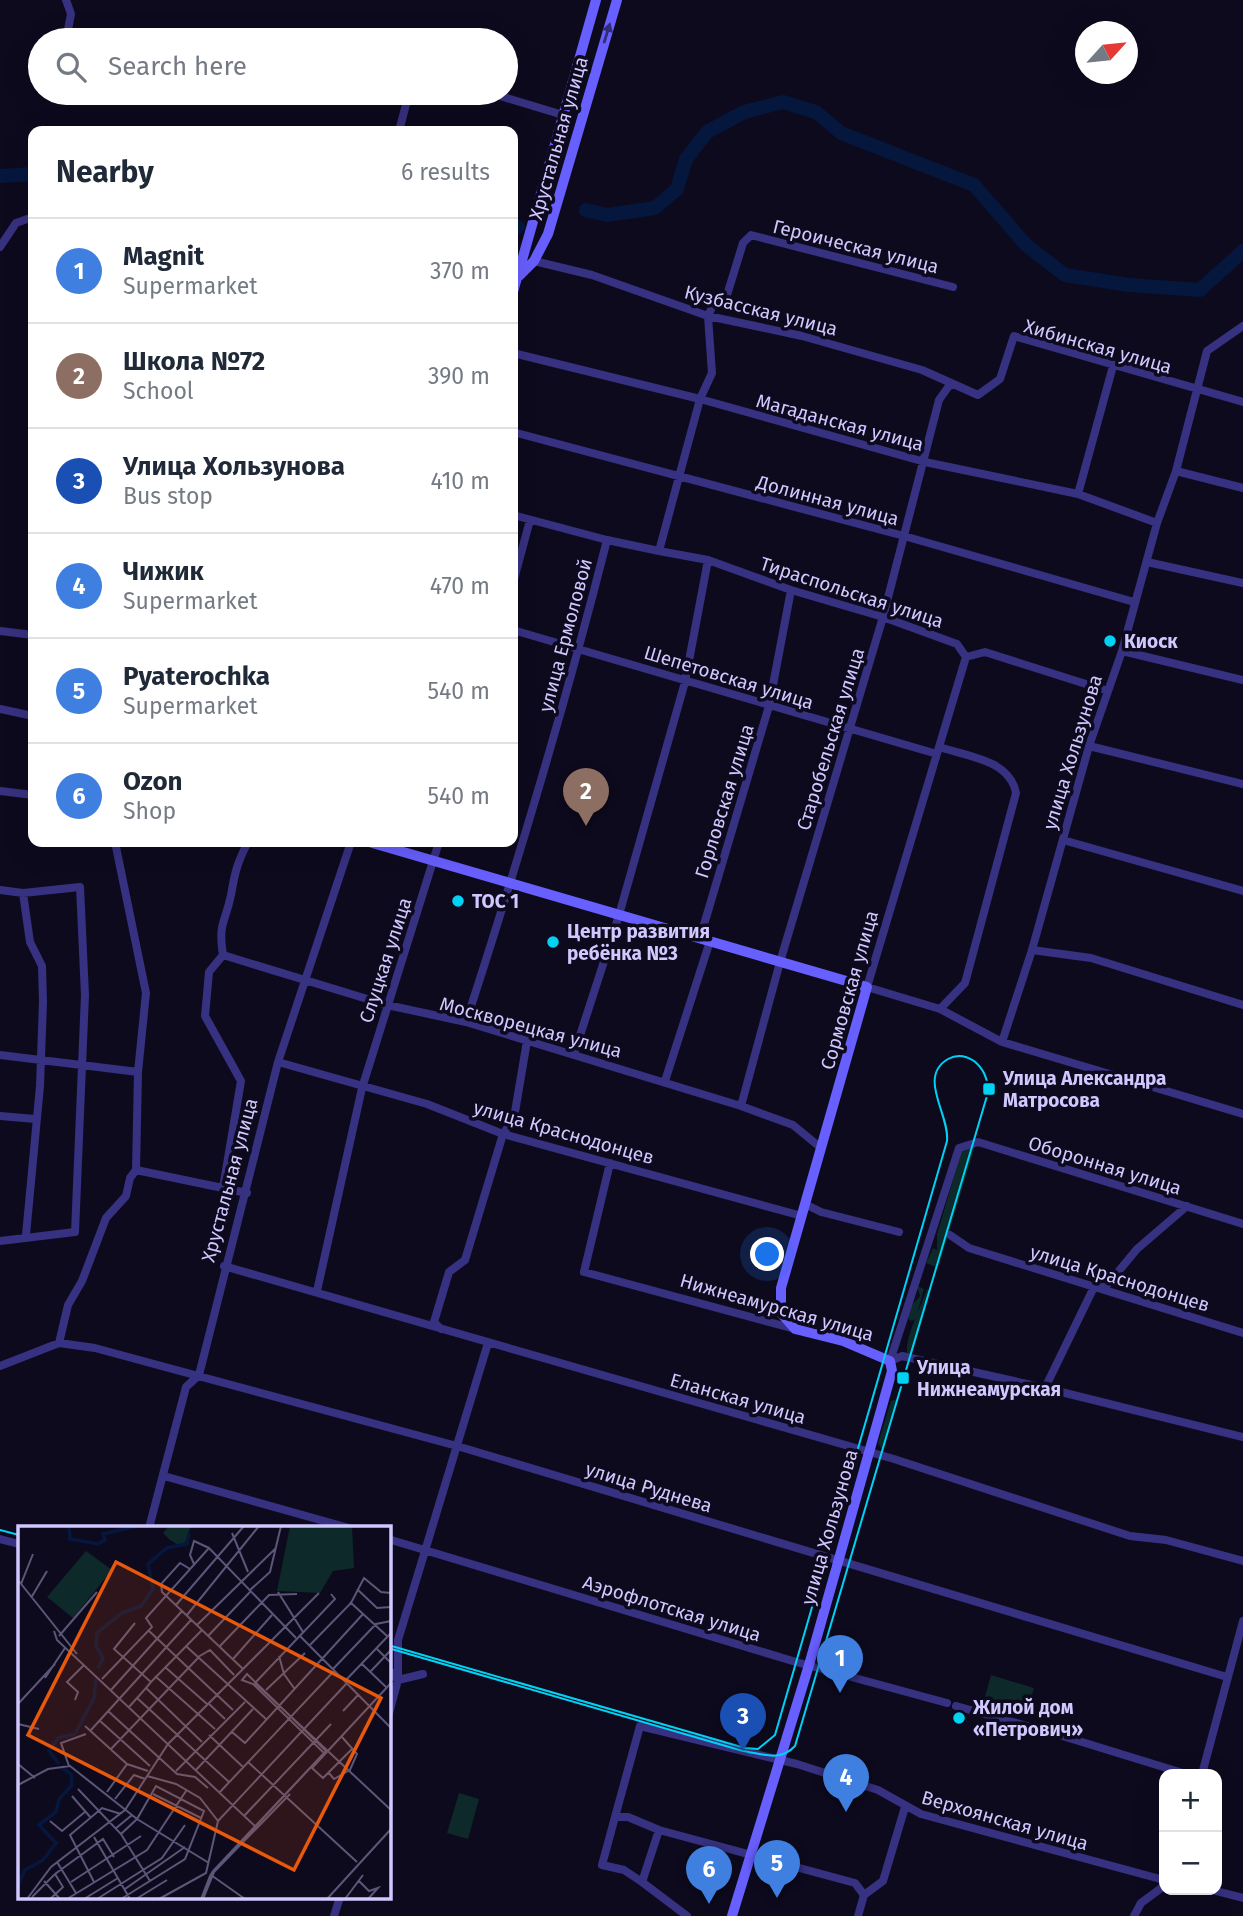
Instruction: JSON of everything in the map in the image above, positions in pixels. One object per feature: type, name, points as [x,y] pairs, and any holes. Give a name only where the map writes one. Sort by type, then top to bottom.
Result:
[{"type":"street","points":[[66,0],[72,14],[69,28]]},
{"type":"street","name":"Хрустальная улица","points":[[518,275],[596,0]]},
{"type":"street","name":"Хрустальная улица","points":[[518,277],[534,261],[554,214],[617,0]]},
{"type":"street","points":[[518,101],[564,115]]},
{"type":"street","points":[[400,126],[406,105]]},
{"type":"street","points":[[0,247],[16,223],[28,219]]},
{"type":"street","name":"Героическая улица","points":[[708,316],[713,305],[727,295],[743,243],[751,235],[953,287]]},
{"type":"street","name":"Кузбасская улица","points":[[534,261],[592,275],[708,316],[802,336],[922,370],[978,395]]},
{"type":"street","points":[[659,551],[700,399],[712,373],[708,316]]},
{"type":"street","name":"улица Хользунова","points":[[1002,1042],[1032,950],[1089,746],[1122,651],[1133,601],[1175,471],[1207,351],[1243,326]]},
{"type":"street","name":"Хибинская улица","points":[[978,395],[1000,379],[1014,336],[1243,402]]},
{"type":"street","name":"Магаданская улица","points":[[518,354],[700,399],[925,462],[1078,494],[1157,523]]},
{"type":"street","points":[[1078,494],[1113,366]]},
{"type":"street","name":"Старобельская улица","points":[[741,1105],[780,962],[883,617],[939,400],[951,383]]},
{"type":"street","name":"Долинная улица","points":[[518,433],[904,536],[1133,601]]},
{"type":"street","points":[[1175,471],[1243,488]]},
{"type":"street","points":[[518,516],[607,540]]},
{"type":"street","points":[[518,564],[530,520]]},
{"type":"street","name":"улица Ермоловой","points":[[466,1022],[511,883],[579,648],[607,540],[659,551]]},
{"type":"street","name":"Тираспольская улица","points":[[659,551],[708,560],[791,590],[883,617],[957,644],[966,657]]},
{"type":"street","points":[[574,1054],[619,915],[685,682],[708,560]]},
{"type":"street","points":[[1147,562],[1243,583]]},
{"type":"street","name":"Горловская улица","points":[[665,1081],[769,706],[791,590]]},
{"type":"street","points":[[0,631],[28,634]]},
{"type":"street","name":"Шепетовская улица","points":[[518,631],[848,729],[997,765],[1013,781],[1016,793],[965,983],[940,1009]]},
{"type":"street","points":[[1122,651],[1243,680]]},
{"type":"street","points":[[966,657],[985,652],[1108,691]]},
{"type":"street","name":"Сормовская улица","points":[[795,1329],[781,1313],[781,1289],[867,987],[966,657]]},
{"type":"street","points":[[0,709],[28,715]]},
{"type":"street","points":[[1089,746],[1243,784]]},
{"type":"street","points":[[0,791],[28,794]]},
{"type":"street","points":[[1063,840],[1243,891]]},
{"type":"street","points":[[0,1366],[59,1343],[68,1305],[82,1281],[106,1218],[126,1196],[130,1178],[136,1170],[138,1072],[146,993],[116,847]]},
{"type":"street","points":[[223,1188],[242,1081],[205,1016],[209,972],[223,955],[219,929],[231,896],[233,869],[245,847]]},
{"type":"street","name":"Хрустальная улица","points":[[150,1526],[186,1387],[199,1375],[224,1266],[247,1193],[256,1140],[278,1062],[349,847]]},
{"type":"street","points":[[387,847],[940,1009],[1002,1042],[1243,1114]]},
{"type":"street","name":"Слуцкая улица","points":[[317,1291],[362,1088],[437,847]]},
{"type":"street","points":[[0,890],[23,893],[80,887],[85,995],[75,1232],[0,1241]]},
{"type":"street","points":[[23,893],[30,942],[42,966],[42,1058],[26,1236]]},
{"type":"street","points":[[1032,950],[1091,958],[1243,1005]]},
{"type":"street","name":"Москворецкая улица","points":[[223,955],[387,1005],[466,1022],[741,1105],[793,1125],[821,1148]]},
{"type":"street","points":[[443,1331],[434,1322],[449,1272],[465,1260],[503,1134],[514,1118],[527,1041]]},
{"type":"street","points":[[0,1055],[42,1058],[138,1072]]},
{"type":"street","name":"улица Краснодонцев","points":[[278,1062],[362,1088],[427,1104],[503,1134],[802,1216]]},
{"type":"street","points":[[0,1116],[35,1119]]},
{"type":"street","name":"Оборонная улица","points":[[959,1149],[978,1142],[1243,1224]]},
{"type":"street","name":"улица Хользунова","points":[[733,1916],[809,1665],[889,1384],[890,1361],[959,1149]]},
{"type":"street","name":"Нижнеамурская улица","points":[[610,1163],[584,1272],[843,1341],[890,1361],[894,1357],[902,1356],[1243,1437]]},
{"type":"street","points":[[136,1170],[247,1193]]},
{"type":"street","points":[[805,1204],[821,1212],[899,1232]]},
{"type":"street","points":[[1045,1388],[1094,1287],[1108,1284],[1137,1249],[1187,1206]]},
{"type":"street","name":"улица Краснодонцев","points":[[950,1236],[969,1248],[1243,1333]]},
{"type":"street","name":"Еланская улица","points":[[224,1266],[868,1451],[1130,1536],[1166,1540],[1243,1561]]},
{"type":"street","name":"улица Руднева","points":[[59,1343],[95,1348],[457,1446],[1227,1677]]},
{"type":"street","points":[[390,1710],[398,1680],[398,1640],[488,1343]]},
{"type":"street","points":[[164,1476],[342,1526]]},
{"type":"street","points":[[0,1539],[18,1544]]},
{"type":"street","name":"Аэрофлотская улица","points":[[390,1540],[1170,1769]]},
{"type":"street","points":[[1203,1769],[1243,1621]]},
{"type":"street","points":[[1232,1658],[1243,1662]]},
{"type":"street","points":[[390,1671],[398,1680]]},
{"type":"street","points":[[398,1680],[424,1674]]},
{"type":"street","name":"Верхоянская улица","points":[[615,1817],[639,1726],[797,1764],[878,1790],[905,1807],[1159,1879]]},
{"type":"street","points":[[858,1916],[864,1895],[883,1881],[905,1807]]},
{"type":"street","points":[[687,1916],[624,1870],[602,1865],[615,1817],[628,1817],[659,1830],[753,1853],[855,1883],[864,1895]]},
{"type":"street","points":[[642,1882],[659,1830]]},
{"type":"street","points":[[1134,1916],[1141,1903],[1159,1890]]},
{"type":"street","points":[[1222,1893],[1243,1898]]},
{"type":"street","points":[[334,1916],[340,1898]]},
{"type":"green space","points":[[975,1146],[938,1268],[926,1263],[933,1248],[937,1250],[937,1234],[962,1150]]},
{"type":"green space","points":[[917,1286],[924,1289],[916,1318],[912,1321],[908,1319],[911,1306],[920,1296]]},
{"type":"green space","points":[[927,1289],[931,1290],[912,1355],[908,1355],[910,1333]]},
{"type":"green space","points":[[897,1399],[884,1448],[881,1448],[878,1443],[891,1401]]},
{"type":"green space","points":[[991,1675],[1034,1688],[1026,1716],[983,1704]]},
{"type":"green space","points":[[459,1793],[479,1799],[468,1839],[447,1833]]},
{"type":"waterway","points":[[586,210],[607,215],[655,208],[677,189],[686,159],[707,132],[744,112],[783,102],[816,112],[841,133],[974,185],[1026,245],[1065,275],[1129,285],[1200,290],[1243,251]]},
{"type":"waterway","points":[[0,176],[28,174]]},
{"type":"tram line","points":[[390,1646],[745,1748],[758,1749],[775,1735],[947,1141],[935,1076],[939,1067],[955,1056],[967,1057],[977,1064],[989,1089],[795,1746],[777,1755],[743,1751],[390,1649]]},
{"type":"tram line","points":[[0,1530],[18,1535]]},
{"type":"place","name":"Киоск","points":[[1110,641]]},
{"type":"place","name":"Школа №72","points":[[586,826]]},
{"type":"place","name":"ТОС 1","points":[[458,901]]},
{"type":"place","name":"Центр развития ребёнка №3","points":[[553,942]]},
{"type":"place","name":"Улица Александра Матросова","points":[[989,1089]]},
{"type":"place","name":"Улица Нижнеамурская","points":[[903,1378]]},
{"type":"place","name":"Magnit","points":[[840,1693]]},
{"type":"place","name":"Жилой дом «Петрович»","points":[[959,1718]]},
{"type":"place","name":"Улица Хользунова","points":[[743,1751]]},
{"type":"place","name":"Чижик","points":[[846,1812]]},
{"type":"place","name":"Pyaterochka","points":[[777,1898]]},
{"type":"place","name":"Ozon","points":[[709,1904]]}]
